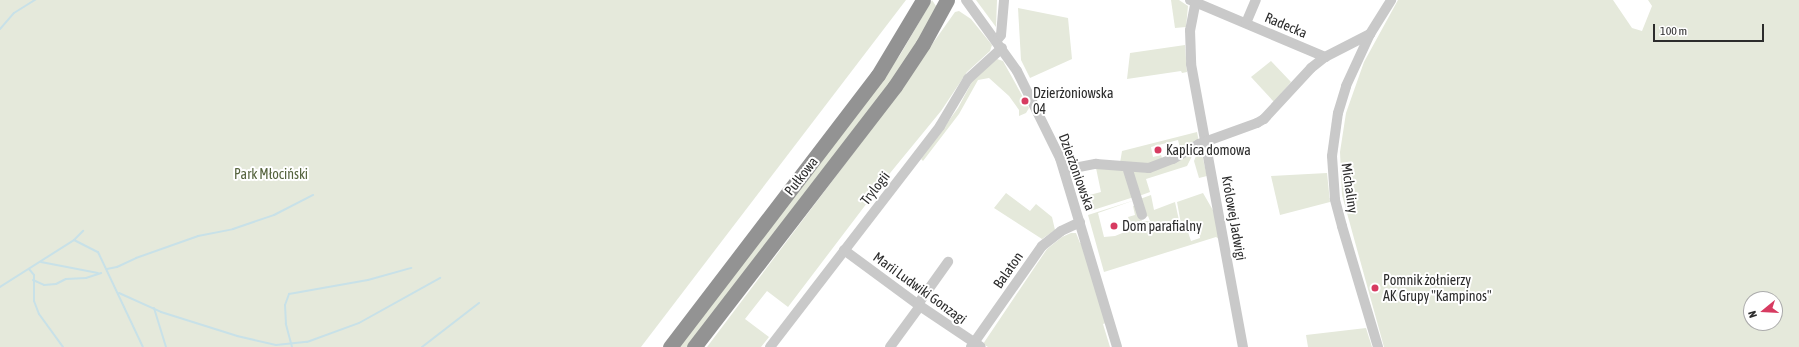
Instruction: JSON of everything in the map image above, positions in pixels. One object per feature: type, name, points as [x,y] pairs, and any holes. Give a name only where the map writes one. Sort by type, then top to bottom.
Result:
[{"type":"highway","name":"Pułkowa","points":[[670,347],[874,81],[923,0]]},
{"type":"highway","name":"Pułkowa","points":[[694,347],[895,86],[923,44],[947,0]]},
{"type":"street","name":"Dzierżoniowska","points":[[966,0],[999,44],[1031,99],[1064,170],[1117,347]]},
{"type":"street","points":[[999,44],[1004,0]]},
{"type":"street","points":[[1246,23],[1256,0]]},
{"type":"street","name":"Michaliny","points":[[1378,347],[1342,226],[1336,199],[1332,156],[1338,113],[1346,86],[1370,34],[1391,0]]},
{"type":"street","name":"Radecka","points":[[1194,1],[1325,57]]},
{"type":"street","name":"Królowej Jadwigi","points":[[1194,1],[1190,30],[1191,64],[1243,347]]},
{"type":"street","points":[[1064,170],[1096,164],[1142,169],[1156,166],[1206,142],[1264,119],[1299,80],[1325,57],[1370,34]]},
{"type":"street","name":"Trylogii","points":[[770,347],[940,126],[968,79],[999,44]]},
{"type":"street","points":[[1127,167],[1142,215]]},
{"type":"street","name":"Balaton","points":[[976,346],[1042,246],[1060,231],[1080,222]]},
{"type":"street","name":"Marii Ludwiki Gonzagi","points":[[844,250],[976,346]]},
{"type":"street","points":[[890,347],[948,262]]},
{"type":"green space","name":"Park Młociński","points":[[0,0],[906,0],[641,347],[0,347]]},
{"type":"green space","points":[[932,0],[938,9],[914,51],[689,347],[675,347],[900,55]]},
{"type":"green space","points":[[976,0],[997,0],[996,27]]},
{"type":"green space","points":[[1171,0],[1179,0],[1188,6],[1186,27],[1175,28]]},
{"type":"green space","points":[[1398,0],[1613,0],[1632,28],[1642,31],[1652,6],[1648,0],[1799,0],[1799,347],[1384,347],[1342,195],[1340,152],[1346,113],[1364,62]]},
{"type":"green space","points":[[1018,8],[1068,18],[1072,59],[1030,78],[1021,60]]},
{"type":"green space","points":[[959,11],[971,19],[992,45],[990,51],[967,72],[941,111],[886,178],[788,307],[767,291],[745,319],[769,337],[761,347],[707,347],[879,119],[955,12]]},
{"type":"green space","points":[[1185,45],[1187,72],[1182,73],[1181,71],[1127,79],[1130,53]]},
{"type":"green space","points":[[997,59],[1003,61],[1029,108],[1026,113],[1019,116],[1019,110],[1009,96],[989,78],[978,80],[959,114],[923,161],[921,159],[958,108],[974,78]]},
{"type":"green space","points":[[1271,61],[1291,82],[1274,102],[1251,77]]},
{"type":"green space","points":[[1197,132],[1199,142],[1167,160],[1165,152],[1180,148],[1178,140],[1151,147],[1153,157],[1161,155],[1163,161],[1156,164],[1120,163],[1122,151]]},
{"type":"green space","points":[[1200,146],[1207,176],[1199,178],[1194,161]]},
{"type":"green space","points":[[1194,152],[1187,166],[1146,179],[1150,192],[1139,196],[1132,170]]},
{"type":"green space","points":[[1096,168],[1123,170],[1134,197],[1087,212],[1082,197],[1101,192]]},
{"type":"green space","points":[[1327,173],[1330,202],[1280,215],[1271,176]]},
{"type":"green space","points":[[1006,193],[1030,211],[1036,204],[1052,217],[1055,230],[1042,239],[994,208]]},
{"type":"green space","points":[[1203,193],[1214,212],[1219,239],[1216,237],[1104,272],[1088,215],[1135,200],[1098,213],[1104,237],[1115,236],[1132,229],[1128,217],[1135,215],[1133,206],[1137,205],[1142,221],[1150,221],[1148,216],[1146,217],[1140,199],[1151,195],[1154,210],[1175,202],[1180,225],[1187,229],[1191,241],[1200,238],[1199,231],[1196,232],[1195,227],[1189,229],[1181,224],[1177,202]]},
{"type":"green space","points":[[1071,233],[1076,233],[1080,243],[1082,242],[1106,323],[1103,324],[1110,347],[988,347],[983,344],[1047,249],[1062,237]]},
{"type":"green space","points":[[1366,328],[1372,347],[1308,347],[1306,335]]},
{"type":"waterway","points":[[0,29],[14,13],[35,0]]},
{"type":"waterway","points":[[107,269],[117,267],[136,258],[198,236],[233,229],[274,215],[313,195]]},
{"type":"waterway","points":[[74,240],[83,231]]},
{"type":"waterway","points":[[0,287],[74,240],[98,252],[143,347]]},
{"type":"waterway","points":[[41,262],[98,273]]},
{"type":"waterway","points":[[292,347],[286,324],[285,305],[289,294],[368,280],[411,268]]},
{"type":"waterway","points":[[29,269],[34,275],[34,301],[39,314],[63,347]]},
{"type":"waterway","points":[[33,280],[44,285],[56,284],[66,279],[86,278],[101,273]]},
{"type":"waterway","points":[[119,293],[161,312],[237,336],[276,345],[307,342],[359,323],[440,278]]},
{"type":"waterway","points":[[422,347],[479,303]]},
{"type":"waterway","points":[[154,308],[166,347]]},
{"type":"place","name":"Dzierżoniowska 04","points":[[1025,101]]},
{"type":"place","name":"Kaplica domowa","points":[[1158,150]]},
{"type":"place","name":"Dom parafialny","points":[[1114,226]]},
{"type":"place","name":"Pomnik żołnierzy AK Grupy \"Kampinos\"","points":[[1375,288]]}]
